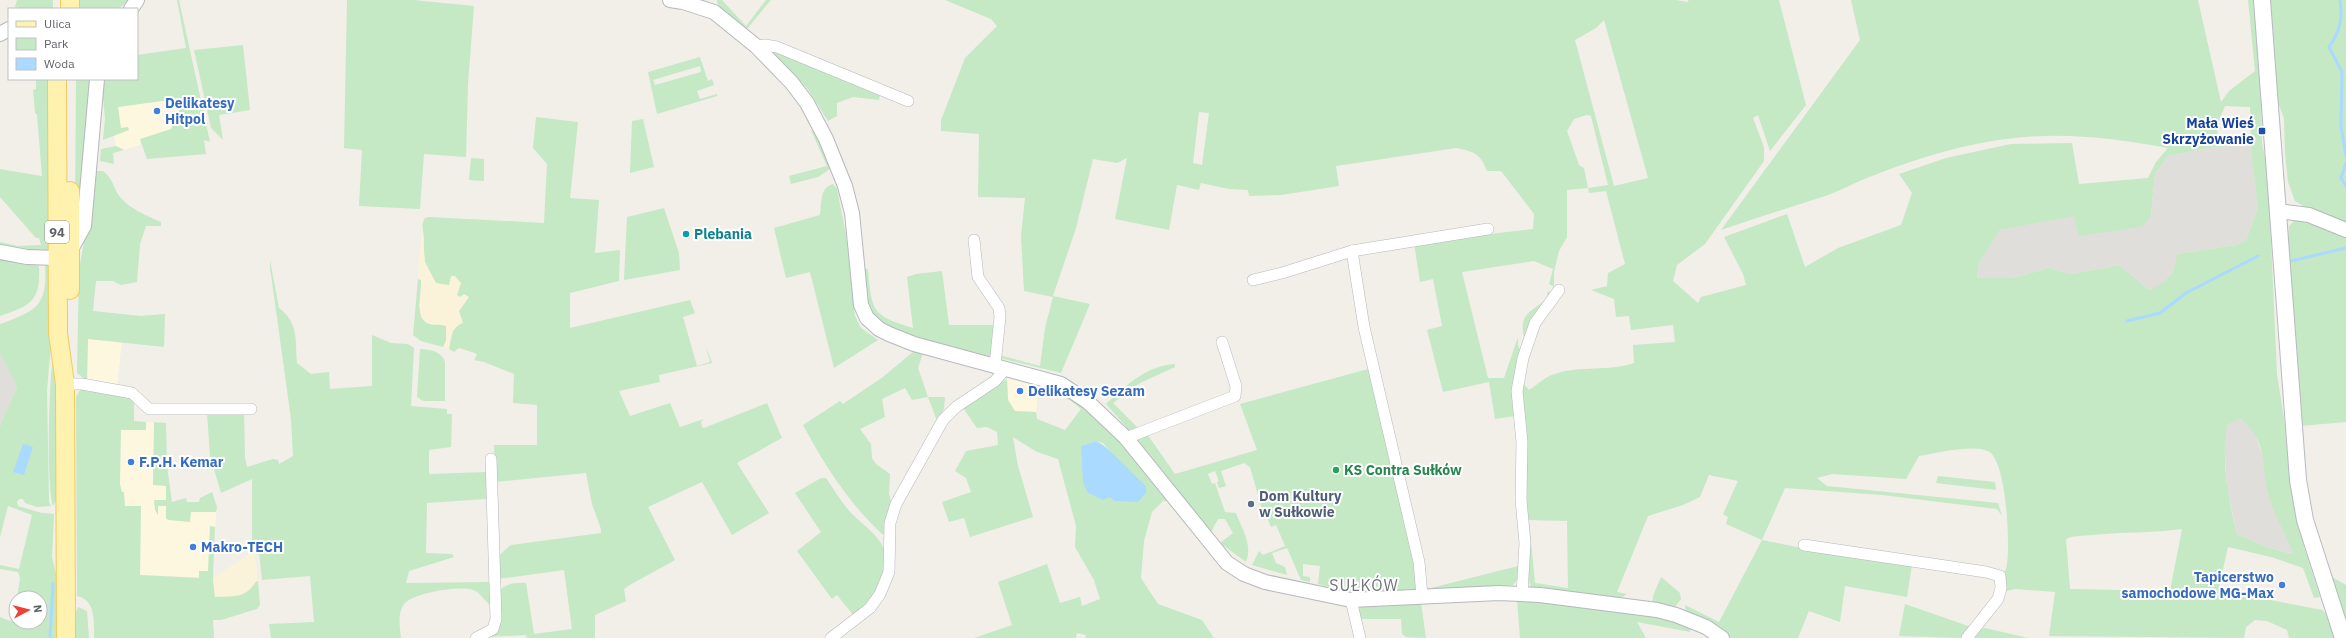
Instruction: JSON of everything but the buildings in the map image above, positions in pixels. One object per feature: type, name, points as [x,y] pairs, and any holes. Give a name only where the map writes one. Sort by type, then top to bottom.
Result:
[{"type":"main road","points":[[2262,0],[2298,480],[2305,520],[2343,638]]},
{"type":"main road","name":"94","points":[[57,80],[70,368],[66,384],[66,638]]},
{"type":"main road","name":"94","points":[[64,254],[70,80]]},
{"type":"street","points":[[670,0],[682,2],[714,12],[756,46],[792,83],[814,115],[845,186],[852,213],[861,305],[867,318],[879,329],[914,344],[1061,384],[1088,402],[1126,438],[1227,563],[1244,574],[1265,582],[1351,600],[1422,596],[1522,594],[1657,610],[1682,616],[1722,638]]},
{"type":"street","points":[[756,46],[766,45],[777,47],[908,101]]},
{"type":"street","points":[[0,252],[27,257],[64,254],[84,226],[98,80]]},
{"type":"street","points":[[2278,211],[2309,215],[2346,230]]},
{"type":"street","points":[[1253,280],[1282,273],[1352,250],[1488,229]]},
{"type":"street","points":[[831,638],[870,608],[880,594],[889,572],[890,524],[896,504],[944,420],[956,407],[995,381],[1000,367],[1000,317],[998,308],[978,277],[974,240]]},
{"type":"street","points":[[1352,250],[1364,327],[1419,562],[1422,596]]},
{"type":"street","points":[[1522,594],[1525,543],[1521,500],[1522,442],[1517,391],[1523,358],[1535,323],[1559,290]]},
{"type":"street","points":[[1126,438],[1235,396],[1236,386],[1222,342]]},
{"type":"street","points":[[66,384],[82,384],[132,393],[149,409],[251,409]]},
{"type":"street","points":[[476,638],[493,629],[496,620],[491,460]]},
{"type":"street","points":[[1804,546],[1986,572],[2000,576],[2002,588],[1998,599],[1967,638]]},
{"type":"street","points":[[1351,600],[1360,638]]},
{"type":"shaded area","points":[[194,90],[202,130],[140,139],[140,145],[124,150],[116,146],[114,137],[116,101]]},
{"type":"shaded area","points":[[2250,144],[2258,208],[2246,240],[2236,245],[2177,254],[2177,263],[2166,283],[2149,290],[2119,265],[2071,274],[2048,268],[2014,278],[1977,279],[1979,263],[2000,230],[2075,215],[2151,215],[2155,174],[2168,156],[2208,148]]},
{"type":"shaded area","points":[[88,339],[122,341],[117,385],[87,381]]},
{"type":"shaded area","points":[[0,353],[17,387],[0,426]]},
{"type":"shaded area","points":[[1007,379],[1039,387],[1036,412],[1015,411],[1008,400]]},
{"type":"shaded area","points":[[2241,419],[2253,429],[2263,457],[2270,500],[2294,554],[2270,548],[2237,534],[2227,488],[2224,441],[2227,425]]},
{"type":"shaded area","points":[[114,421],[166,423],[166,512],[216,512],[213,578],[140,575],[141,506],[113,507]]},
{"type":"green space","points":[[17,0],[53,0],[53,8],[15,7]]},
{"type":"green space","points":[[76,0],[129,0],[119,8],[76,8]]},
{"type":"green space","points":[[177,0],[179,0],[210,142],[204,140],[206,154],[147,159],[140,139],[171,129],[176,118],[180,117],[177,99],[118,107],[121,128],[128,127],[129,130],[103,140],[105,118],[101,80],[138,80],[138,55],[186,48]]},
{"type":"green space","points":[[347,0],[413,0],[474,6],[468,84],[466,157],[424,154],[420,209],[359,206],[362,150],[344,148]]},
{"type":"green space","points":[[717,0],[722,0],[746,26],[766,0],[771,0],[746,30],[724,14],[718,5]]},
{"type":"green space","points":[[945,0],[1676,0],[1687,2],[1689,0],[1779,0],[1806,105],[1770,151],[1758,115],[1753,118],[1764,147],[1764,161],[1705,244],[1677,265],[1673,281],[1698,303],[1701,297],[1746,285],[1743,274],[1724,237],[1787,214],[1805,267],[1838,248],[1901,225],[1912,193],[1899,174],[1946,158],[2011,144],[2072,143],[2079,184],[2148,178],[2156,162],[2168,148],[2111,139],[2073,136],[2034,136],[1997,140],[1960,147],[1906,163],[1823,197],[1721,230],[1860,40],[1851,0],[2198,0],[2221,102],[2229,91],[2255,71],[2248,0],[2253,0],[2261,84],[2262,142],[2268,173],[2277,374],[2304,547],[2320,597],[2314,598],[2303,568],[2271,557],[2228,547],[2219,587],[2265,599],[2322,610],[2326,614],[2334,638],[2289,638],[2287,630],[2267,621],[2255,620],[2246,627],[2244,638],[2049,636],[2055,592],[2015,589],[2006,591],[2004,573],[2007,566],[2008,540],[2006,504],[2003,486],[1994,458],[1988,451],[1973,448],[1919,456],[1906,479],[1832,474],[1817,478],[1827,486],[1998,503],[2002,516],[1997,509],[1882,495],[1785,488],[1762,540],[1726,524],[1728,517],[1723,514],[1738,481],[1709,475],[1700,497],[1683,505],[1648,516],[1617,592],[1627,594],[1621,598],[1568,594],[1531,588],[1527,571],[1521,380],[1529,390],[1548,377],[1565,371],[1624,366],[1634,363],[1633,345],[1675,342],[1673,325],[1631,330],[1629,316],[1616,317],[1614,299],[1591,290],[1607,286],[1608,273],[1625,264],[1606,191],[1589,193],[1588,188],[1567,190],[1567,237],[1559,251],[1554,272],[1554,287],[1549,284],[1553,269],[1534,261],[1462,272],[1488,378],[1504,378],[1518,337],[1518,345],[1521,353],[1515,416],[1495,419],[1489,382],[1443,392],[1427,330],[1442,326],[1433,279],[1420,282],[1414,243],[1533,229],[1534,214],[1501,171],[1487,171],[1485,165],[1476,154],[1462,149],[1456,148],[1336,166],[1339,186],[1281,195],[1249,196],[1248,190],[1229,189],[1201,183],[1199,190],[1177,185],[1169,230],[1115,219],[1127,158],[1117,163],[1093,159],[1076,228],[1053,296],[1090,304],[1061,373],[1000,358],[999,355],[1040,366],[1045,328],[1053,297],[1024,291],[1021,236],[1025,198],[978,197],[979,134],[941,131],[941,120],[965,58],[997,26],[991,19]],"holes":[[[1604,20],[1648,178],[1614,186],[1575,40],[1596,28]],[[2225,106],[2250,107],[2251,142],[2218,143],[2217,125]],[[1199,112],[1209,113],[1202,165],[1193,163]],[[1587,115],[1591,116],[1608,185],[1588,188],[1584,168],[1579,165],[1567,131],[1574,119]],[[2250,144],[2258,208],[2246,240],[2236,245],[2177,254],[2175,267],[2169,277],[2149,290],[2119,265],[2071,274],[2048,268],[2014,278],[1977,278],[1979,263],[2000,230],[2074,216],[2079,236],[2142,227],[2151,215],[2155,174],[2168,156],[2208,148]],[[2241,419],[2250,428],[2256,438],[2263,457],[2270,500],[2293,554],[2270,548],[2237,534],[2226,480],[2225,439],[2227,425]],[[1529,520],[1567,521],[1568,588],[1535,583]],[[2182,529],[2170,591],[2070,589],[2066,539],[2079,536]]]},
{"type":"green space","points":[[2270,0],[2346,0],[2346,224],[2308,209],[2295,201],[2288,182],[2285,154],[2284,118],[2277,100]]},
{"type":"green space","points":[[243,45],[250,110],[219,115],[223,140],[211,128],[194,50]]},
{"type":"green space","points":[[771,48],[880,94],[879,100],[853,97],[837,103],[837,116],[828,121],[807,88],[769,52]]},
{"type":"green space","points":[[700,57],[708,81],[712,79],[714,85],[697,91],[700,99],[717,94],[717,96],[657,114],[648,72]],"holes":[[[700,66],[701,72],[655,85],[653,80]]]},
{"type":"green space","points":[[36,80],[53,80],[51,250],[47,252],[0,248],[0,242],[18,246],[41,245],[39,238],[36,238],[0,197],[0,169],[42,176],[37,115],[35,113],[33,90],[36,89]]},
{"type":"green space","points":[[76,80],[93,80],[82,214],[75,218]]},
{"type":"green space","points":[[536,117],[578,122],[570,198],[599,200],[595,253],[620,250],[619,281],[570,293],[570,328],[690,300],[695,313],[683,317],[697,366],[710,362],[706,346],[712,363],[659,375],[660,382],[619,391],[630,416],[670,403],[680,427],[704,419],[701,422],[702,427],[704,428],[767,403],[782,438],[737,463],[769,513],[732,535],[702,482],[648,507],[675,560],[624,589],[626,601],[595,615],[595,638],[527,638],[526,635],[487,637],[498,591],[507,585],[518,583],[526,583],[534,634],[572,629],[564,570],[498,579],[497,557],[511,545],[601,533],[601,529],[592,504],[586,473],[495,482],[494,445],[537,445],[537,405],[513,403],[514,374],[484,362],[474,360],[477,355],[475,353],[459,348],[454,352],[449,349],[460,297],[457,295],[458,289],[436,283],[429,271],[424,257],[424,236],[422,226],[425,218],[430,217],[544,223],[547,164],[533,148]]},
{"type":"green space","points":[[643,119],[654,167],[630,173],[632,121]]},
{"type":"green space","points":[[811,130],[816,133],[833,167],[818,177],[791,184],[789,176],[827,166]]},
{"type":"green space","points":[[116,146],[124,150],[113,153],[114,164],[100,161],[101,149]]},
{"type":"green space","points":[[471,158],[484,159],[484,181],[469,180]]},
{"type":"green space","points":[[96,171],[103,171],[107,174],[118,194],[124,201],[139,212],[161,222],[161,226],[146,226],[140,244],[137,282],[121,285],[113,281],[96,281],[93,311],[141,316],[165,314],[164,347],[88,339],[87,381],[77,373],[79,270]]},
{"type":"green space","points":[[833,184],[837,189],[846,235],[855,316],[861,328],[878,340],[834,368],[810,272],[786,278],[774,228],[820,215],[823,192]]},
{"type":"green space","points":[[664,208],[679,253],[680,270],[624,280],[627,217]]},
{"type":"green space","points":[[2296,219],[2311,222],[2346,236],[2346,422],[2301,426],[2288,236],[2289,226]]},
{"type":"green space","points":[[0,256],[38,264],[39,280],[38,289],[27,305],[0,316]]},
{"type":"green space","points":[[270,260],[279,308],[290,320],[295,332],[297,363],[311,374],[329,372],[330,389],[372,386],[372,335],[391,343],[408,344],[414,348],[411,406],[447,409],[447,414],[452,414],[451,447],[429,450],[429,474],[486,472],[486,499],[427,503],[426,553],[452,554],[454,557],[409,571],[406,583],[492,582],[492,606],[473,590],[448,589],[417,596],[404,604],[400,612],[401,638],[271,638],[269,624],[314,622],[310,576],[262,580],[258,542],[252,543],[252,479],[221,493],[210,455],[207,413],[244,412],[245,458],[247,467],[273,459],[278,460],[279,464],[293,456],[291,419]]},
{"type":"green space","points":[[45,265],[50,266],[51,345],[47,390],[49,502],[51,506],[37,507],[25,503],[23,499],[19,499],[17,502],[18,506],[42,513],[54,514],[52,557],[58,582],[57,638],[0,638],[0,617],[8,620],[8,630],[48,630],[48,590],[18,590],[20,578],[18,572],[0,569],[0,565],[19,569],[32,515],[8,506],[0,537],[0,426],[17,387],[0,353],[0,324],[30,311],[37,305],[44,290]]},
{"type":"green space","points":[[861,265],[868,270],[873,304],[877,310],[889,320],[913,328],[907,277],[916,274],[942,271],[949,325],[996,325],[993,356],[987,359],[890,328],[876,320],[869,309]]},
{"type":"green space","points":[[418,279],[421,280],[422,292],[419,306],[446,326],[446,341],[443,347],[421,341],[413,335]]},
{"type":"green space","points":[[1548,291],[1551,294],[1525,341],[1523,326],[1526,316],[1529,312],[1546,300]]},
{"type":"green space","points":[[57,339],[57,499],[53,506],[49,474],[49,422],[52,370],[54,350]]},
{"type":"green space","points":[[420,349],[438,353],[445,362],[445,401],[423,401],[417,397]]},
{"type":"green space","points":[[913,352],[923,353],[918,368],[928,397],[912,400],[905,388],[882,399],[885,417],[860,429],[871,444],[872,458],[876,464],[890,474],[889,494],[892,505],[885,534],[882,534],[858,509],[838,483],[803,425],[840,401],[843,404],[883,377]]},
{"type":"green space","points":[[1175,364],[1175,367],[1140,383],[1113,403],[1138,428],[1130,431],[1106,404],[1137,378],[1155,368]]},
{"type":"green space","points":[[1368,369],[1418,579],[1415,590],[1345,591],[1318,584],[1320,566],[1303,564],[1303,576],[1310,577],[1310,582],[1301,580],[1287,548],[1272,553],[1276,563],[1285,567],[1287,575],[1252,565],[1259,551],[1263,555],[1285,546],[1276,525],[1271,527],[1266,515],[1264,516],[1250,467],[1244,463],[1221,471],[1226,486],[1219,488],[1217,482],[1219,481],[1215,471],[1208,474],[1212,484],[1215,483],[1225,512],[1236,513],[1244,531],[1248,549],[1246,562],[1220,543],[1233,533],[1225,519],[1218,519],[1211,532],[1137,439],[1147,434],[1175,474],[1257,450],[1240,404]]},
{"type":"green space","points":[[1007,379],[1008,400],[1015,411],[1036,412],[1037,419],[1065,430],[1081,409],[1070,400],[1044,389],[1045,387],[1064,394],[1082,404],[1098,417],[1127,448],[1166,498],[1166,502],[1164,500],[1152,512],[1144,541],[1141,578],[1158,604],[1202,620],[1214,638],[1085,638],[1086,635],[1077,633],[1076,638],[974,638],[1012,625],[998,582],[1047,564],[1060,603],[1080,597],[1082,606],[1100,599],[1094,580],[1075,547],[1076,526],[1058,459],[1037,452],[1013,437],[1018,466],[1033,517],[970,537],[964,518],[949,522],[942,502],[971,492],[966,478],[955,471],[966,451],[998,445],[997,432],[987,427],[977,428],[963,408]],"holes":[[[1096,441],[1103,443],[1117,460],[1081,446]]]},
{"type":"green space","points":[[84,389],[131,398],[134,401],[134,421],[146,422],[146,430],[121,430],[120,484],[122,492],[124,492],[125,506],[141,506],[140,575],[199,578],[199,571],[208,571],[210,526],[215,527],[213,578],[215,596],[258,581],[260,605],[257,609],[221,620],[213,620],[214,638],[94,638],[94,619],[91,607],[83,598],[77,596],[76,397],[80,390]]},
{"type":"green space","points":[[928,397],[945,397],[944,409],[937,421]]},
{"type":"green space","points":[[154,422],[166,423],[167,466],[172,502],[186,498],[187,502],[199,502],[200,498],[212,492],[217,507],[216,512],[191,512],[190,522],[168,520],[166,518],[166,506],[158,506],[158,515],[155,510],[154,500],[166,500],[166,486],[153,485]]},
{"type":"green space","points":[[1938,476],[1995,482],[1996,490],[1936,483]]},
{"type":"green space","points":[[821,478],[826,478],[851,513],[877,538],[883,547],[885,566],[879,585],[867,603],[853,615],[837,595],[832,599],[797,551],[821,532],[795,493]]},
{"type":"green space","points":[[1762,540],[1802,548],[1912,565],[1907,597],[1845,586],[1840,622],[1809,611],[1798,638],[1731,638],[1697,616],[1686,612],[1685,605],[1719,622]]},
{"type":"green space","points":[[1518,566],[1517,580],[1513,585],[1427,589]]},
{"type":"green space","points":[[2330,576],[2346,585],[2346,623]]},
{"type":"green space","points":[[1661,577],[1680,593],[1681,599],[1675,607],[1652,604],[1653,596]]},
{"type":"green space","points":[[1533,599],[1613,611],[1656,614],[1691,627],[1690,632],[1637,622],[1646,638],[1520,638],[1517,600]]},
{"type":"green space","points":[[1421,603],[1426,638],[1406,637],[1402,634],[1401,619],[1361,619],[1362,634],[1357,612],[1362,605]]},
{"type":"green space","points":[[1905,604],[1971,627],[1962,638],[1899,636]]},
{"type":"green space","points":[[78,607],[87,611],[89,638],[76,638],[76,612]]},
{"type":"green space","points":[[1985,628],[2028,638],[1972,638],[1979,629]]},
{"type":"sand","points":[[422,226],[425,262],[436,283],[449,285],[451,276],[455,276],[461,283],[457,295],[460,297],[464,294],[469,297],[459,311],[463,323],[456,327],[452,333],[449,349],[443,347],[446,341],[446,326],[427,323],[423,320],[421,315],[421,280],[418,279]]},
{"type":"sand","points":[[253,542],[258,581],[256,581],[248,591],[243,594],[215,597],[213,578],[251,553]]},
{"type":"water","points":[[1096,441],[1101,443],[1146,486],[1146,493],[1138,502],[1115,501],[1110,497],[1103,500],[1088,493],[1083,483],[1081,446]]},
{"type":"water","points":[[28,443],[29,446],[33,447],[24,475],[13,472],[23,444],[27,445]]},
{"type":"waterway","points":[[2340,0],[2340,25],[2336,36],[2329,47],[2342,72],[2341,126],[2346,156]]},
{"type":"waterway","points":[[2346,163],[2341,178],[2346,186]]},
{"type":"waterway","points":[[2291,261],[2346,248]]},
{"type":"waterway","points":[[2127,321],[2160,313],[2186,293],[2258,256]]},
{"type":"waterway","points":[[50,638],[53,584]]},
{"type":"place","name":"Delikatesy Hitpol","points":[[157,111]]},
{"type":"place","name":"Mała Wieś Skrzyżowanie","points":[[2262,131]]},
{"type":"place","name":"Plebania","points":[[686,234]]},
{"type":"place","name":"Delikatesy Sezam","points":[[1020,391]]},
{"type":"place","name":"F.P.H. Kemar","points":[[131,462]]},
{"type":"place","name":"KS Contra Sułków","points":[[1336,470]]},
{"type":"place","name":"Dom Kultury w Sułkowie","points":[[1251,504]]},
{"type":"place","name":"Makro-TECH","points":[[193,547]]},
{"type":"place","name":"Tapicerstwo samochodowe MG-Max","points":[[2282,585]]},
{"type":"district","name":"SUŁKÓW","points":[[1364,585]]}]
